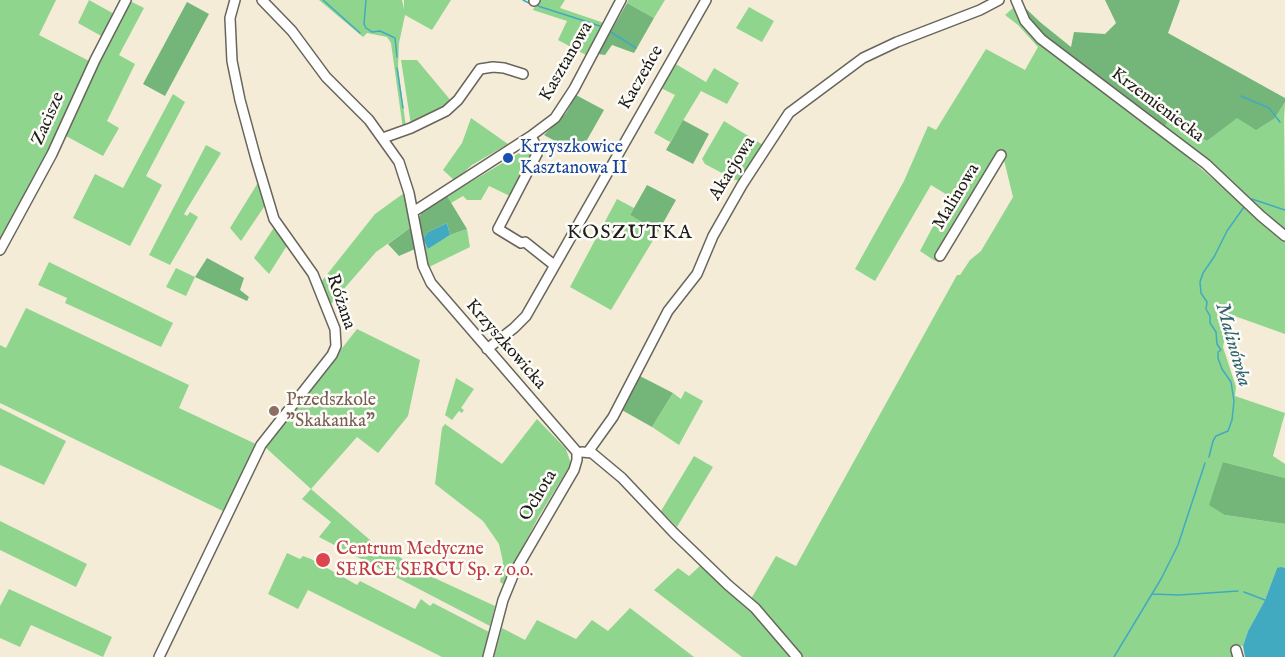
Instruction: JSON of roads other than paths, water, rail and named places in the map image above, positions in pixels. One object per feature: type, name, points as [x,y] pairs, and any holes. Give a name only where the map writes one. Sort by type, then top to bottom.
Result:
[{"type":"street","name":"Zacisze","points":[[0,250],[52,154],[95,60],[126,0]]},
{"type":"street","name":"Różana","points":[[159,657],[261,445],[332,355],[337,340],[336,329],[313,274],[278,226],[265,192],[232,61],[230,18],[235,0]]},
{"type":"street","name":"Krzyszkowicka","points":[[262,0],[292,31],[326,77],[369,120],[399,162],[427,277],[442,298],[577,452]]},
{"type":"street","name":"Kasztanowa","points":[[413,212],[555,118],[621,0]]},
{"type":"street","name":"Kaczeńce","points":[[487,349],[526,316],[706,0]]},
{"type":"street","name":"Akacjowa","points":[[588,452],[613,417],[668,311],[697,274],[713,236],[742,184],[789,113],[864,58],[999,0]]},
{"type":"street","name":"Krzemieniecka","points":[[1016,0],[1025,21],[1041,39],[1206,164],[1285,236]]},
{"type":"street","points":[[383,138],[411,128],[446,111],[458,100],[480,69],[504,68],[523,74]]},
{"type":"street","points":[[531,136],[537,147],[537,154],[498,229],[521,243],[525,242],[554,265]]},
{"type":"street","name":"Malinowa","points":[[940,256],[1001,155]]},
{"type":"street","points":[[577,452],[588,452],[597,456],[627,483],[728,585],[755,608],[797,657]]},
{"type":"street","name":"Ochota","points":[[488,657],[503,600],[514,573],[574,470],[577,452]]},
{"type":"water","points":[[447,223],[450,235],[428,249],[423,239],[428,232]]},
{"type":"water","points":[[1277,568],[1285,568],[1285,657],[1245,657],[1243,646],[1248,631],[1265,600]]},
{"type":"waterway","points":[[323,0],[360,33]]},
{"type":"waterway","points":[[366,0],[364,24],[366,28],[372,32],[380,31],[395,38],[397,57]]},
{"type":"waterway","points":[[523,0],[529,3]]},
{"type":"waterway","points":[[538,6],[600,26]]},
{"type":"waterway","points":[[611,32],[636,48]]},
{"type":"waterway","points":[[397,68],[403,108]]},
{"type":"waterway","points":[[1241,96],[1269,108],[1280,122]]},
{"type":"waterway","name":"Malinówka","points":[[1252,199],[1285,210]]},
{"type":"waterway","name":"Malinówka","points":[[1209,457],[1216,436],[1228,431],[1234,401],[1231,382],[1218,358],[1218,352],[1221,350],[1217,344],[1216,332],[1210,323],[1210,316],[1206,309],[1207,302],[1201,293],[1200,282],[1227,231],[1244,207]]},
{"type":"waterway","name":"Malinówka","points":[[1114,657],[1161,579],[1178,545],[1205,463]]},
{"type":"waterway","points":[[1152,594],[1179,595],[1238,591]]},
{"type":"waterway","points":[[1244,592],[1265,600]]},
{"type":"place","name":"Krzyszkowice Kasztanowa II","points":[[508,158]]},
{"type":"place","name":"Przedszkole \"Skakanka\"","points":[[274,411]]},
{"type":"place","name":"Centrum Medyczne SERCE SERCU Sp. z o.o.","points":[[323,560]]},
{"type":"district","name":"KOSZUTKA","points":[[630,234]]}]
